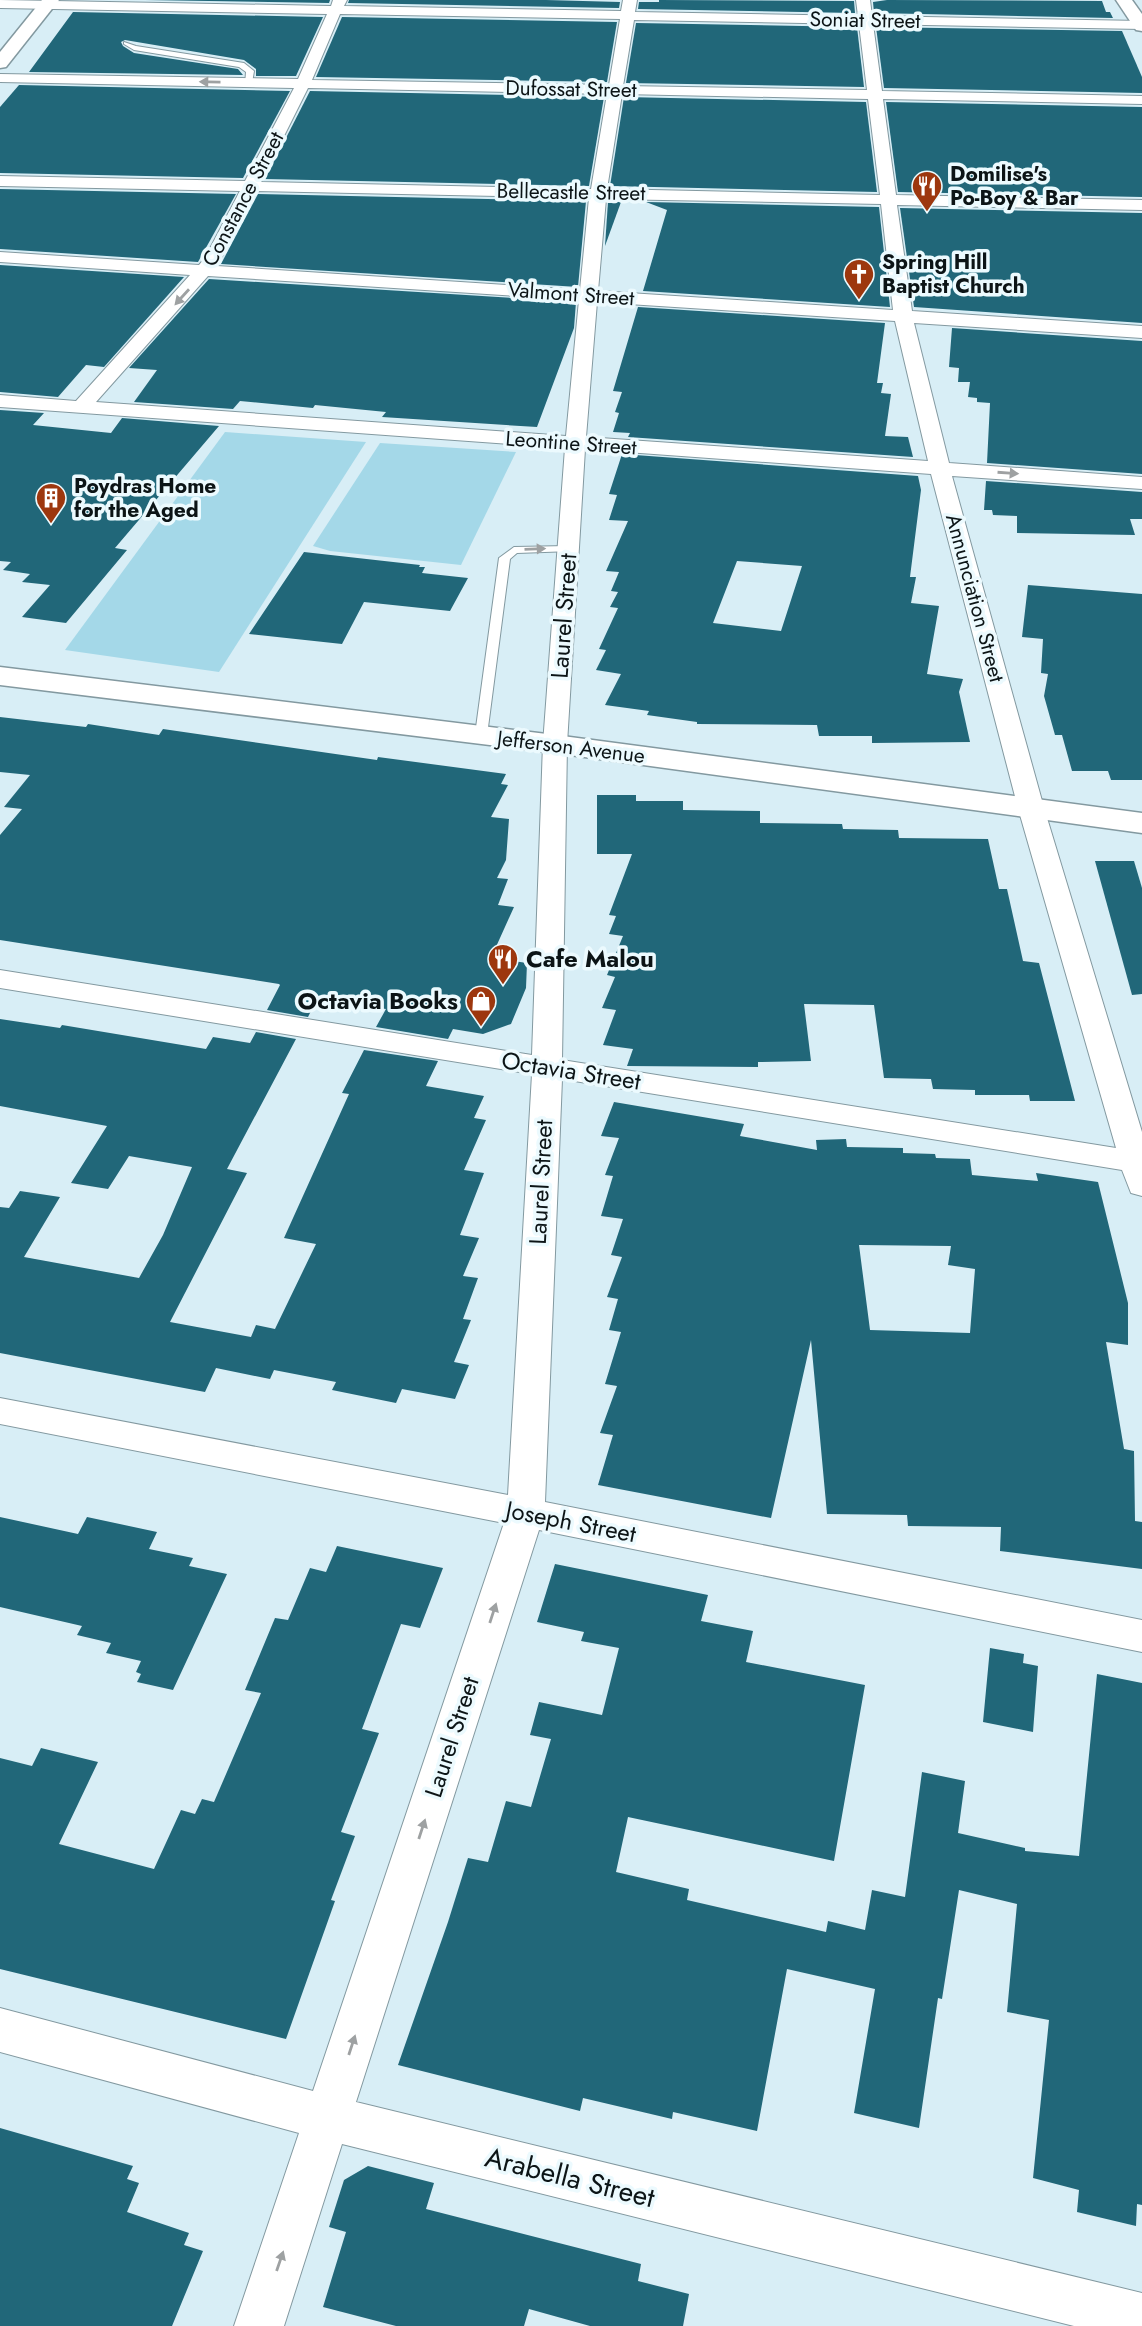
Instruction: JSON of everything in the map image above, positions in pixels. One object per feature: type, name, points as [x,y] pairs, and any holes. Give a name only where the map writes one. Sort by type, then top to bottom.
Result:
[{"type":"street","points":[[1124,0],[1142,25]]},
{"type":"street","points":[[0,63],[49,3]]},
{"type":"street","name":"Soniat Street","points":[[0,4],[865,10],[1142,25]]},
{"type":"street","name":"Constance Street","points":[[82,406],[206,271],[303,84],[338,5]]},
{"type":"street","name":"Laurel Street","points":[[259,2326],[526,1513],[547,1068],[555,744],[575,443],[586,295],[598,193],[628,7]]},
{"type":"street","name":"Annunciation Street","points":[[865,10],[903,315],[940,468],[1031,808],[1140,1170]]},
{"type":"street","name":"Dufossat Street","points":[[0,79],[1142,100]]},
{"type":"street","name":"Bellecastle Street","points":[[0,181],[1142,205]]},
{"type":"street","name":"Valmont Street","points":[[0,257],[1142,331]]},
{"type":"street","name":"Leontine Street","points":[[0,401],[1142,483]]},
{"type":"street","name":"Jefferson Avenue","points":[[0,676],[555,744],[1142,823]]},
{"type":"street","name":"Octavia Street","points":[[0,979],[547,1068],[1140,1170]]},
{"type":"street","name":"Joseph Street","points":[[0,1412],[526,1513],[1142,1636]]},
{"type":"street","name":"Arabella Street","points":[[0,2030],[328,2118],[1142,2318]]},
{"type":"lane","points":[[126,44],[134,48],[241,65],[250,71],[248,83]]},
{"type":"lane","points":[[481,735],[505,558],[514,550],[568,549]]},
{"type":"shaded area","points":[[225,432],[366,442],[219,672],[65,650]]},
{"type":"shaded area","points":[[380,443],[516,452],[461,565],[330,551],[313,546]]},
{"type":"building","points":[[145,0],[330,0],[329,3]]},
{"type":"building","points":[[349,0],[620,2],[619,8],[348,3]]},
{"type":"building","points":[[854,1],[855,13],[638,9],[639,2]]},
{"type":"building","points":[[1102,1],[1106,12],[1110,12],[1113,18],[874,13],[873,2]]},
{"type":"building","points":[[73,12],[323,17],[296,76],[256,76],[256,69],[244,60],[125,40],[121,42],[123,46],[134,53],[238,69],[243,75],[29,72]]},
{"type":"building","points":[[342,17],[617,22],[607,82],[316,77]]},
{"type":"building","points":[[636,23],[857,27],[864,87],[626,83]]},
{"type":"building","points":[[876,27],[1122,31],[1142,77],[1142,93],[884,88]]},
{"type":"building","points":[[19,85],[290,91],[243,178],[0,173],[0,107]]},
{"type":"building","points":[[310,91],[604,97],[589,186],[265,179]]},
{"type":"building","points":[[624,97],[866,102],[877,192],[610,186]]},
{"type":"building","points":[[886,102],[1142,107],[1142,197],[898,192]]},
{"type":"building","points":[[0,189],[236,194],[198,262],[0,249]]},
{"type":"building","points":[[258,194],[586,201],[578,287],[221,264]]},
{"type":"building","points":[[608,202],[621,202],[605,246]]},
{"type":"building","points":[[646,202],[879,207],[890,307],[643,291],[667,210]]},
{"type":"building","points":[[900,208],[1142,213],[1142,323],[914,307]]},
{"type":"building","points":[[0,265],[184,277],[104,367],[86,365],[58,397],[0,392]]},
{"type":"building","points":[[209,279],[576,302],[574,328],[537,427],[382,417],[386,412],[315,405],[313,408],[240,401],[233,409],[134,402],[157,370],[129,368]]},
{"type":"building","points":[[638,307],[885,323],[877,383],[883,383],[881,393],[891,394],[885,436],[908,437],[913,457],[628,437],[630,433],[613,432],[619,413],[615,412],[622,392],[613,391]]},
{"type":"building","points":[[952,328],[1142,341],[1142,474],[987,463],[990,403],[977,402],[977,398],[968,397],[970,382],[958,382],[959,368],[949,367]]},
{"type":"building","name":"Poydras Home for the Aged","points":[[0,410],[44,413],[33,425],[111,433],[122,418],[219,426],[115,548],[127,550],[66,623],[22,617],[50,585],[22,582],[30,574],[3,570],[11,562],[0,561]]},
{"type":"building","points":[[622,454],[918,476],[921,490],[910,577],[916,577],[911,603],[939,606],[927,674],[963,679],[959,692],[970,742],[872,743],[872,736],[819,736],[817,725],[697,724],[647,715],[649,711],[605,705],[621,674],[596,670],[606,650],[599,649],[618,608],[610,607],[618,592],[611,591],[619,572],[606,571],[628,521],[609,520],[617,495],[609,494]],"holes":[[[737,561],[802,566],[781,631],[713,623]]]},
{"type":"building","points":[[986,481],[1142,492],[1142,519],[1130,519],[1135,535],[1017,533],[1017,516],[993,515],[992,510],[984,510]]},
{"type":"building","points":[[304,552],[420,565],[419,567],[425,567],[422,573],[468,578],[450,611],[364,602],[342,644],[249,634]]},
{"type":"building","points":[[1028,585],[1142,594],[1142,780],[1111,780],[1108,771],[1072,771],[1062,735],[1055,735],[1044,696],[1048,674],[1041,673],[1043,639],[1022,637]]},
{"type":"building","points":[[0,717],[86,727],[88,724],[159,735],[163,729],[377,760],[378,757],[506,774],[501,784],[508,785],[491,817],[509,819],[506,860],[497,878],[508,879],[498,905],[514,907],[491,958],[527,963],[526,988],[511,1024],[483,1034],[453,1029],[448,1039],[376,1027],[386,1009],[317,999],[308,1017],[267,1010],[279,984],[0,940],[0,835],[22,809],[4,807],[30,775],[0,772]]},
{"type":"building","points":[[597,795],[636,795],[636,801],[683,801],[683,810],[760,811],[760,823],[842,824],[843,829],[898,830],[899,838],[988,839],[999,889],[1007,889],[1023,961],[1039,963],[1075,1101],[1030,1101],[1029,1095],[975,1095],[975,1090],[933,1089],[931,1079],[884,1078],[874,1005],[804,1004],[811,1061],[758,1062],[758,1067],[627,1066],[633,1049],[603,1045],[616,1010],[602,1008],[615,977],[607,975],[623,936],[609,934],[616,916],[609,915],[632,854],[597,854]]},
{"type":"building","points":[[1095,861],[1134,861],[1142,888],[1142,994],[1132,995]]},
{"type":"building","points":[[0,1019],[60,1028],[62,1025],[206,1049],[213,1037],[250,1043],[256,1032],[296,1039],[227,1169],[247,1173],[170,1322],[251,1337],[256,1325],[275,1329],[316,1244],[284,1238],[349,1094],[342,1093],[364,1050],[438,1061],[426,1086],[484,1096],[474,1118],[486,1120],[464,1170],[484,1173],[460,1235],[479,1238],[463,1276],[478,1278],[463,1319],[471,1320],[454,1362],[469,1365],[455,1399],[402,1389],[396,1403],[332,1390],[336,1382],[274,1370],[270,1379],[216,1368],[205,1392],[0,1353],[0,1207],[9,1208],[20,1191],[60,1197],[24,1257],[139,1278],[163,1235],[192,1167],[129,1156],[108,1189],[71,1183],[107,1126],[0,1106]]},
{"type":"building","points":[[614,1102],[744,1124],[740,1136],[817,1150],[816,1140],[846,1139],[847,1147],[903,1148],[903,1153],[970,1159],[972,1175],[1038,1181],[1036,1173],[1098,1182],[1128,1303],[1128,1345],[1106,1342],[1124,1449],[1134,1451],[1135,1521],[1142,1522],[1142,1569],[1000,1551],[1001,1527],[908,1526],[907,1515],[827,1514],[811,1340],[771,1518],[598,1485],[613,1435],[600,1433],[617,1386],[605,1384],[621,1332],[609,1330],[618,1299],[607,1297],[622,1257],[611,1255],[623,1219],[601,1216],[613,1176],[605,1175],[619,1138],[601,1136]],"holes":[[[859,1245],[951,1246],[948,1265],[975,1269],[970,1333],[870,1330]]]},
{"type":"building","points":[[0,1517],[78,1534],[87,1517],[157,1532],[149,1549],[193,1558],[189,1566],[227,1574],[173,1690],[137,1682],[141,1674],[136,1672],[141,1661],[106,1653],[111,1643],[77,1635],[82,1626],[0,1607]]},
{"type":"building","points":[[337,1546],[443,1568],[420,1628],[401,1624],[362,1729],[379,1733],[341,1832],[355,1836],[331,1900],[335,1901],[286,2039],[0,1969],[0,1758],[32,1766],[41,1748],[98,1762],[59,1844],[154,1869],[181,1810],[195,1814],[202,1799],[214,1802],[261,1693],[245,1690],[275,1618],[288,1620],[310,1568],[326,1572]]},
{"type":"building","points":[[555,1564],[708,1595],[701,1621],[753,1631],[746,1662],[865,1685],[834,1861],[628,1817],[616,1872],[689,1889],[687,1900],[826,1932],[828,1921],[865,1930],[872,1890],[905,1897],[922,1772],[965,1781],[958,1833],[1025,1848],[1025,1851],[1079,1856],[1097,1674],[1142,1683],[1142,2205],[1137,2204],[1136,2226],[1077,2212],[1079,2190],[1033,2178],[1049,2020],[1007,2012],[1017,1904],[959,1890],[942,1999],[938,1998],[919,2128],[854,2113],[875,1989],[787,1969],[757,2131],[673,2112],[672,2119],[583,2098],[580,2111],[398,2065],[468,1858],[488,1862],[506,1801],[531,1807],[551,1739],[530,1735],[539,1702],[602,1715],[619,1648],[581,1641],[584,1632],[537,1622]]},
{"type":"building","points":[[990,1648],[1024,1654],[1023,1663],[1038,1666],[1033,1732],[983,1722]]},
{"type":"building","points":[[0,2128],[133,2166],[127,2179],[139,2183],[127,2212],[189,2233],[184,2245],[203,2251],[172,2326],[0,2326]]},
{"type":"building","points":[[368,2166],[434,2183],[426,2209],[641,2264],[638,2281],[689,2294],[683,2326],[590,2326],[529,2309],[524,2326],[396,2326],[323,2307],[346,2232],[329,2227],[344,2180]]},
{"type":"place","name":"Domilise's Po-Boy & Bar","points":[[927,213]]},
{"type":"place","name":"Spring Hill Baptist Church","points":[[859,301]]},
{"type":"place","name":"Poydras Home for the Aged","points":[[51,525]]},
{"type":"place","name":"Cafe Malou","points":[[503,986]]},
{"type":"place","name":"Octavia Books","points":[[481,1028]]}]
